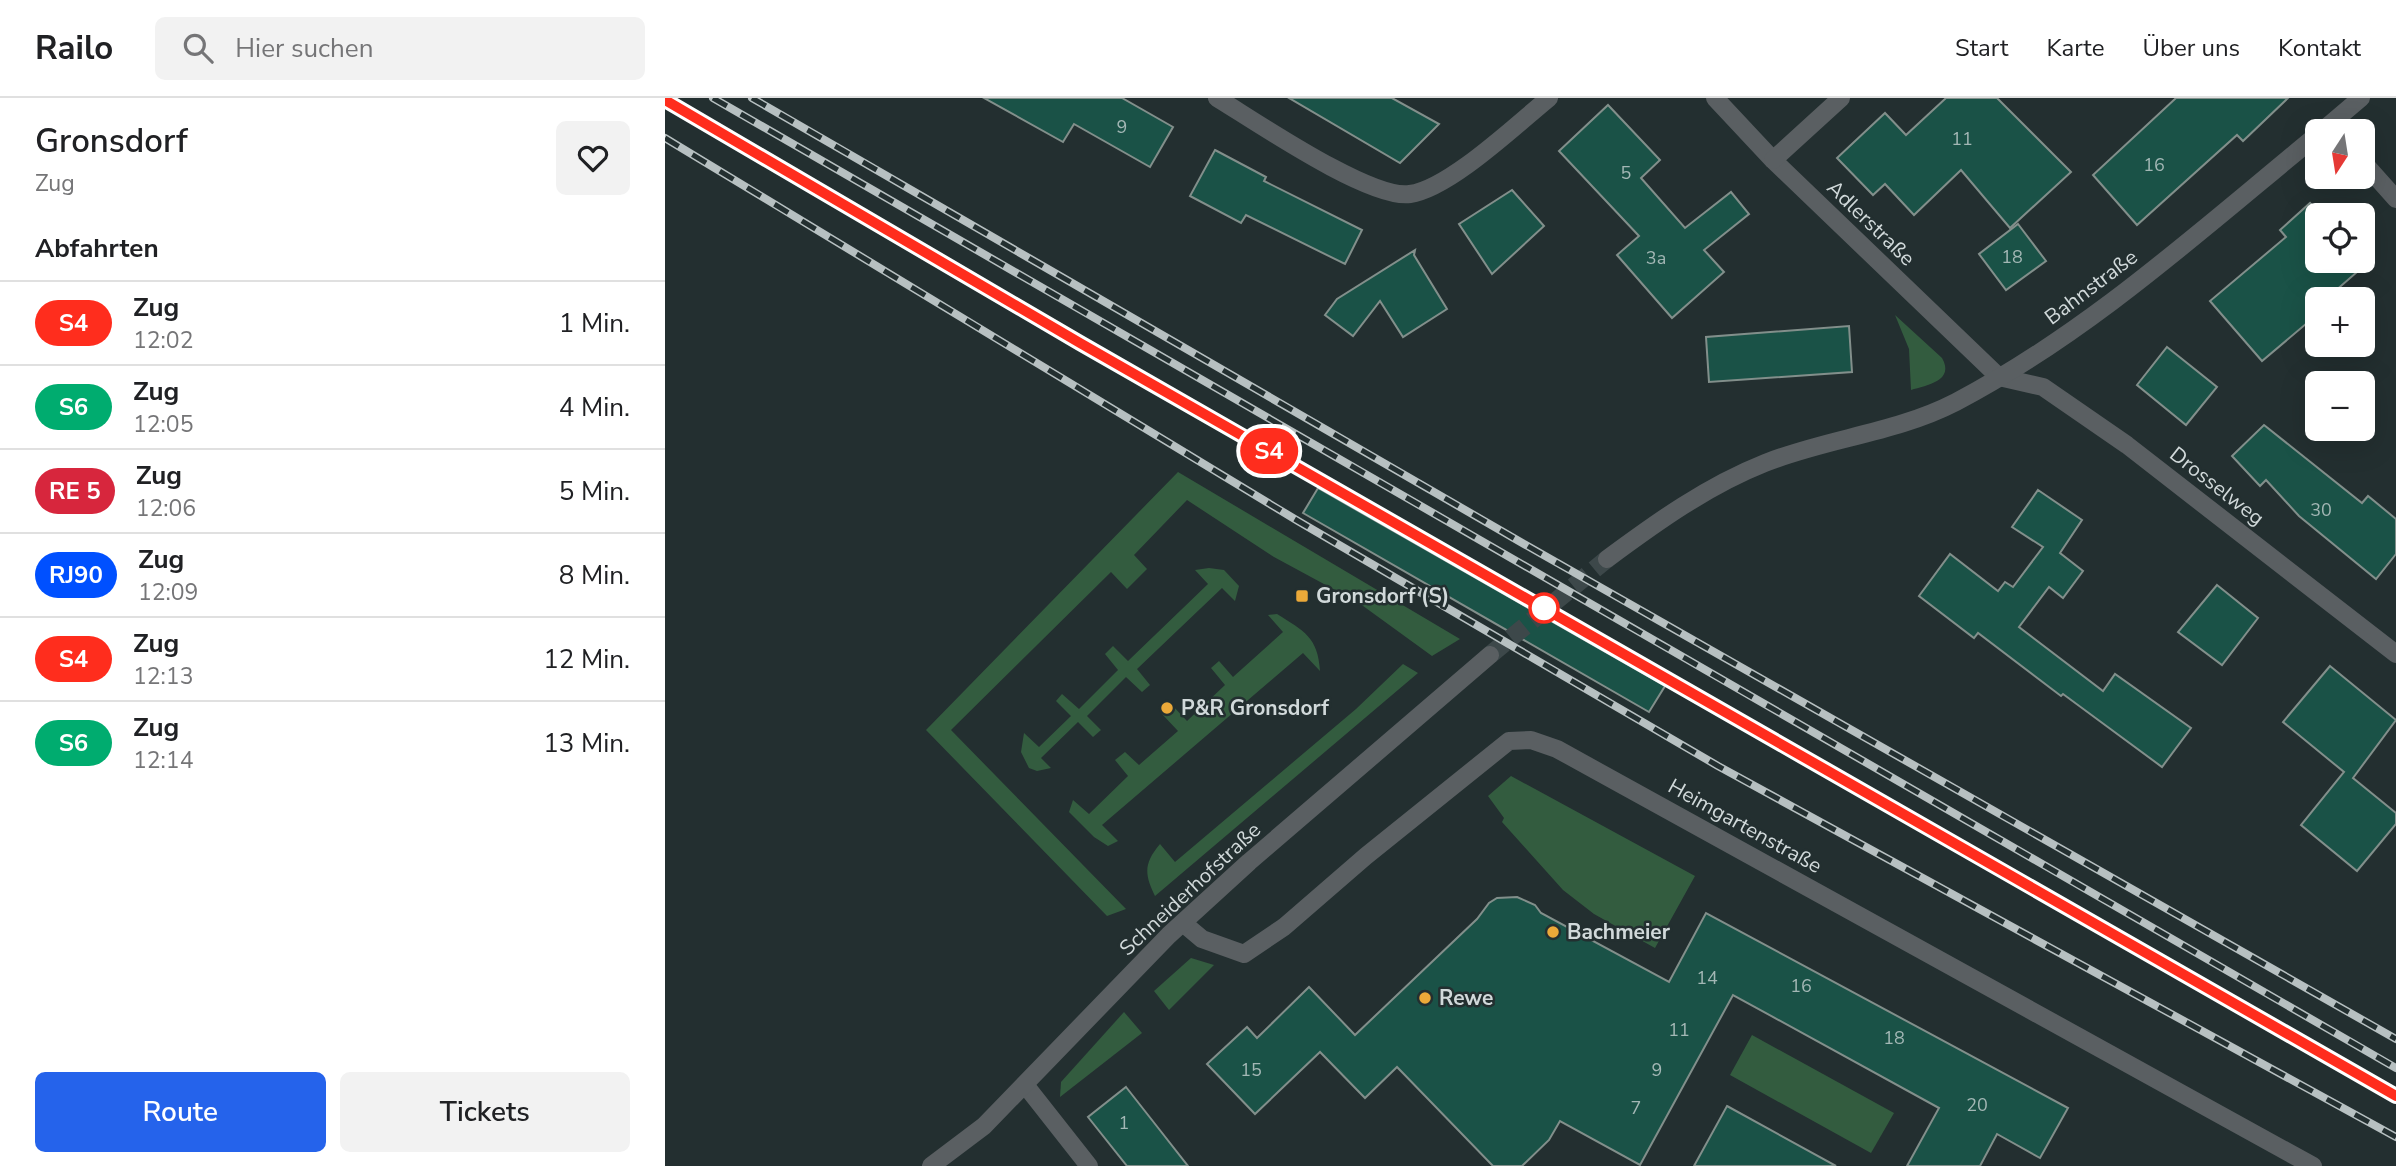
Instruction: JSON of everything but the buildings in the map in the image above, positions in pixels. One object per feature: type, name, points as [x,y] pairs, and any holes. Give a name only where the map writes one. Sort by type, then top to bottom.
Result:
[{"type":"street","points":[[1217,98],[1363,184],[1409,195],[1442,183],[1549,98]]},
{"type":"street","name":"Adlerstraße","points":[[1715,98],[1773,160],[1999,377]]},
{"type":"street","points":[[1773,160],[1842,98]]},
{"type":"street","name":"Bahnstraße","points":[[2339,119],[2361,98]]},
{"type":"street","name":"Bahnstraße","points":[[1607,559],[1705,491],[1766,463],[1868,433],[1902,426],[1955,402],[1999,377],[2061,339],[2124,293],[2305,148]]},
{"type":"street","points":[[2375,175],[2396,199]]},
{"type":"street","name":"Drosselweg","points":[[1999,377],[2043,387],[2127,445],[2396,653]]},
{"type":"street","name":"Schneiderhofstraße","points":[[931,1166],[984,1126],[1026,1086],[1183,923],[1490,655]]},
{"type":"street","name":"Heimgartenstraße","points":[[1183,923],[1202,939],[1244,954],[1284,927],[1509,741],[1531,740],[1557,749],[2313,1166]]},
{"type":"street","points":[[1026,1086],[1089,1166]]},
{"type":"green space","points":[[1895,315],[1942,358],[1945,372],[1937,381],[1911,390],[1909,349]]},
{"type":"green space","points":[[1178,472],[1460,639],[1432,656],[1359,603],[1274,557],[1187,500],[1134,555],[1147,569],[1127,589],[1111,572],[951,730],[1126,909],[1107,916],[926,730]]},
{"type":"green space","points":[[1195,570],[1224,570],[1239,586],[1235,601],[1222,588],[1137,669],[1150,685],[1142,692],[1126,677],[1087,716],[1101,730],[1093,737],[1078,722],[1041,758],[1051,768],[1037,771],[1029,768],[1021,752],[1024,733],[1039,747],[1071,716],[1056,701],[1062,694],[1079,709],[1118,670],[1105,654],[1113,646],[1128,661],[1208,584]]},
{"type":"green space","points":[[1277,614],[1308,636],[1316,650],[1320,671],[1303,653],[1102,825],[1118,841],[1108,846],[1094,837],[1069,812],[1073,800],[1089,814],[1128,776],[1115,760],[1125,752],[1139,765],[1178,731],[1161,713],[1172,705],[1187,721],[1225,685],[1211,668],[1219,661],[1233,677],[1283,632],[1268,615]]},
{"type":"green space","points":[[1403,664],[1418,673],[1155,896],[1147,869],[1160,844],[1175,862],[1356,709]]},
{"type":"green space","points":[[1511,776],[1695,876],[1655,948],[1594,914],[1563,890],[1502,822],[1504,818],[1488,796]]},
{"type":"green space","points":[[1191,958],[1214,965],[1169,1010],[1154,991]]},
{"type":"green space","points":[[1124,1012],[1142,1033],[1060,1097],[1061,1082]]},
{"type":"green space","points":[[1752,1035],[1894,1113],[1871,1153],[1730,1075]]},
{"type":"tunnel","points":[[1490,655],[1607,559]]},
{"type":"railway","points":[[713,98],[2396,1068]]},
{"type":"railway","points":[[752,98],[1524,544],[2396,1039]]},
{"type":"railway","points":[[665,100],[1103,356],[2396,1096]]},
{"type":"railway","points":[[665,138],[1298,521],[1718,766],[2396,1137]]},
{"type":"train","name":"S4","points":[[665,100],[1080,343],[2396,1096]]},
{"type":"place","name":"Gronsdorf (S)","points":[[1302,596]]},
{"type":"place","name":"P&R Gronsdorf","points":[[1167,708]]},
{"type":"place","name":"Bachmeier","points":[[1553,932]]},
{"type":"place","name":"Rewe","points":[[1425,998]]}]
